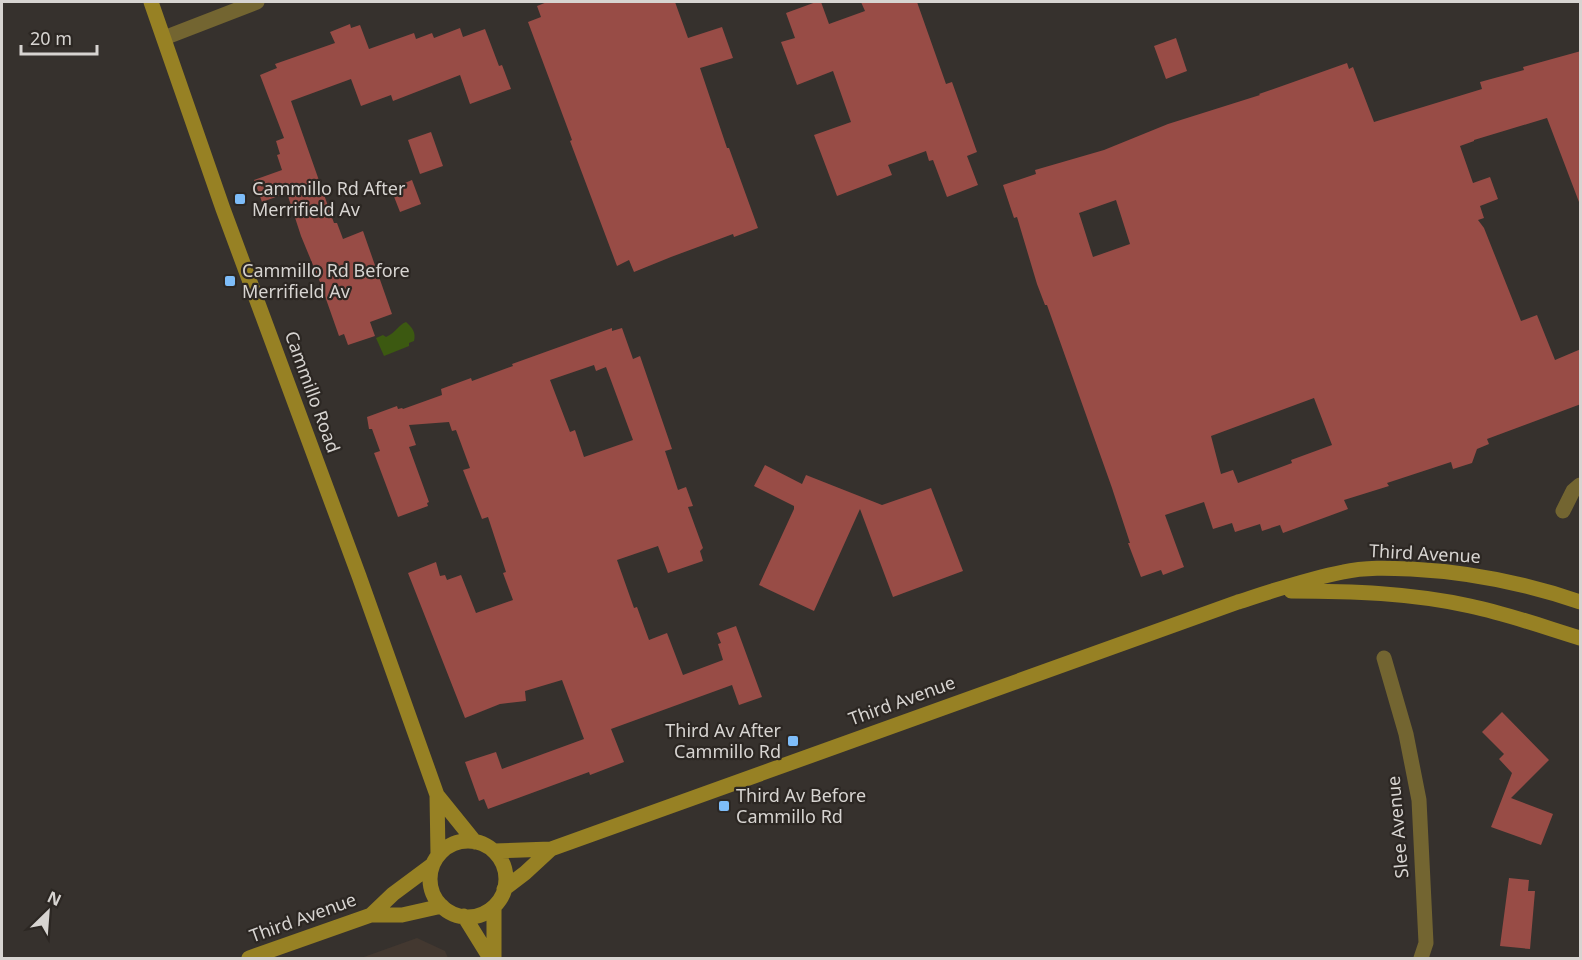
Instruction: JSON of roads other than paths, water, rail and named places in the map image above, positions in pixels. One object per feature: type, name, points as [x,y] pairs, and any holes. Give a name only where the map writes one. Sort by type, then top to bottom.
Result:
[{"type":"main road","name":"Cammillo Road","points":[[151,2],[223,209],[359,576],[437,795],[475,842]]},
{"type":"main road","name":"Third Avenue","points":[[494,851],[551,849],[1268,592],[1345,571],[1386,568],[1436,570],[1486,576],[1581,602]]},
{"type":"main road","name":"Third Avenue","points":[[1268,592],[1339,591],[1419,598],[1499,613],[1581,639]]},
{"type":"main road","name":"Cammillo Road","points":[[435,860],[437,795]]},
{"type":"main road","points":[[492,958],[494,907],[504,889],[504,869],[494,851],[475,842],[455,843],[435,860],[429,879],[435,898],[442,906],[452,913],[464,916],[476,916],[494,907]]},
{"type":"main road","name":"Third Avenue","points":[[504,889],[551,849]]},
{"type":"main road","name":"Third Avenue","points":[[371,915],[435,860]]},
{"type":"main road","name":"Third Avenue","points":[[249,958],[371,915],[402,915],[442,906]]},
{"type":"main road","points":[[464,916],[492,958]]},
{"type":"street","points":[[164,38],[257,2]]},
{"type":"street","points":[[1563,511],[1574,491],[1581,485]]},
{"type":"street","name":"Slee Avenue","points":[[1384,658],[1406,734],[1419,800],[1426,942],[1421,958]]},
{"type":"place","name":"Cammillo Rd After Merrifield Av","points":[[240,199]]},
{"type":"place","name":"Cammillo Rd Before Merrifield Av","points":[[230,281]]},
{"type":"place","name":"Third Av After Cammillo Rd","points":[[793,741]]},
{"type":"place","name":"Third Av Before Cammillo Rd","points":[[724,806]]}]
